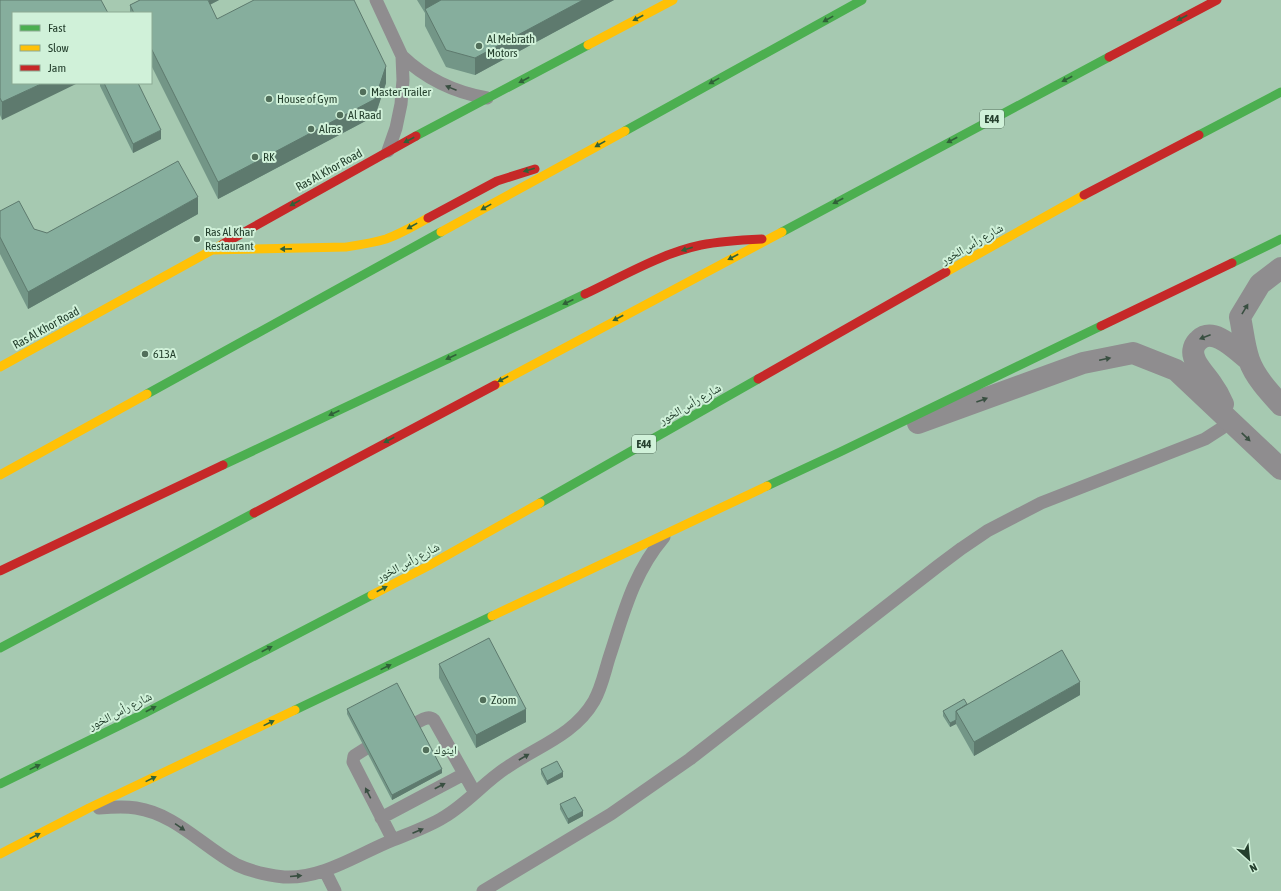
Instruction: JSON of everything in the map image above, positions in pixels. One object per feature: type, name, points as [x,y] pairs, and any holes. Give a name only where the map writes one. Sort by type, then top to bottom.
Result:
[{"type":"main road","name":"Ras Al Khor Road","points":[[0,367],[388,151],[673,0]]},
{"type":"main road","points":[[0,475],[862,0]]},
{"type":"main road","name":"E44","points":[[0,648],[1217,0]]},
{"type":"main road","name":"شارع رأس الخور","points":[[0,784],[145,713],[428,566],[1053,212],[1281,92]]},
{"type":"main road","points":[[212,250],[326,248],[366,244],[385,239],[404,231],[497,182],[537,168],[567,162]]},
{"type":"main road","points":[[2,570],[667,255],[700,245],[733,240],[767,239]]},
{"type":"main road","points":[[0,854],[89,808],[670,531],[840,452],[1281,239]]},
{"type":"main road","points":[[0,360],[12,361]]},
{"type":"street","points":[[1281,268],[1260,284],[1240,317],[1249,360],[1256,374],[1281,405]]},
{"type":"street","points":[[1229,420],[1218,394],[1196,363],[1193,356],[1193,348],[1197,341],[1203,336],[1218,336],[1249,360]]},
{"type":"street","points":[[840,452],[1083,363],[1133,353],[1176,370],[1281,469]]},
{"type":"lane","points":[[376,0],[402,56],[403,80],[401,104],[396,128],[388,151]]},
{"type":"lane","points":[[402,56],[427,77],[441,84],[472,96],[488,98]]},
{"type":"lane","points":[[483,891],[611,814],[690,760],[950,557],[987,531],[1041,503],[1205,439],[1222,428],[1229,420]]},
{"type":"lane","points":[[89,808],[137,808],[161,816],[236,864],[253,872],[271,876],[289,877],[325,871],[428,826],[445,817],[460,806],[508,766],[565,733],[577,724],[587,712],[595,700],[601,686],[627,602],[635,583],[652,552],[670,531]]},
{"type":"lane","points":[[416,723],[428,718],[434,720],[475,793]]},
{"type":"lane","points":[[365,750],[354,756],[353,762],[393,840]]},
{"type":"lane","points":[[381,818],[464,774]]},
{"type":"lane","points":[[325,871],[335,891]]},
{"type":"building","points":[[0,0],[101,0],[107,12],[12,12],[12,84],[41,84],[2,102],[0,98]]},
{"type":"building","points":[[140,0],[208,0],[217,19],[254,0],[354,0],[386,66],[375,99],[218,182],[152,50],[152,12],[134,12],[130,5]]},
{"type":"building","points":[[441,0],[583,0],[475,58],[446,50],[425,9]]},
{"type":"building","points":[[104,84],[138,84],[161,130],[133,144]]},
{"type":"building","points":[[178,161],[198,197],[28,292],[0,237],[0,211],[19,201],[34,229],[47,233]]},
{"type":"building","name":"Zoom","points":[[489,638],[526,709],[476,735],[439,664]]},
{"type":"building","points":[[1062,650],[1080,682],[974,742],[956,711]]},
{"type":"building","points":[[397,683],[442,769],[392,795],[347,709]]},
{"type":"building","points":[[964,699],[967,704],[956,711],[956,720],[950,723],[943,711]]},
{"type":"building","points":[[557,761],[563,772],[547,781],[541,769]]},
{"type":"building","points":[[575,797],[583,811],[568,819],[560,804]]},
{"type":"traffic: fast","points":[[625,131],[862,0]]},
{"type":"traffic: fast","points":[[416,136],[588,45]]},
{"type":"traffic: fast","points":[[782,232],[1109,57]]},
{"type":"traffic: fast","points":[[1199,135],[1281,92]]},
{"type":"traffic: fast","points":[[147,394],[441,232]]},
{"type":"traffic: fast","points":[[1232,263],[1281,239]]},
{"type":"traffic: fast","points":[[223,465],[585,294]]},
{"type":"traffic: fast","points":[[767,486],[1101,326]]},
{"type":"traffic: fast","points":[[540,503],[758,379]]},
{"type":"traffic: fast","points":[[0,648],[254,513]]},
{"type":"traffic: fast","points":[[0,784],[145,713],[372,595]]},
{"type":"traffic: fast","points":[[295,710],[492,616]]},
{"type":"traffic: slow","points":[[588,45],[673,0]]},
{"type":"traffic: slow","points":[[441,232],[625,131]]},
{"type":"traffic: slow","points":[[946,272],[1084,195]]},
{"type":"traffic: slow","points":[[212,250],[346,247],[386,239],[428,218]]},
{"type":"traffic: slow","points":[[495,385],[782,232]]},
{"type":"traffic: slow","points":[[0,367],[223,244]]},
{"type":"traffic: slow","points":[[0,475],[147,394]]},
{"type":"traffic: slow","points":[[492,616],[767,486]]},
{"type":"traffic: slow","points":[[372,595],[428,566],[540,503]]},
{"type":"traffic: slow","points":[[0,854],[89,808],[295,710]]},
{"type":"traffic: jam","points":[[1109,57],[1217,0]]},
{"type":"traffic: jam","points":[[1084,195],[1199,135]]},
{"type":"traffic: jam","points":[[223,244],[416,136]]},
{"type":"traffic: jam","points":[[428,218],[497,181],[535,169]]},
{"type":"traffic: jam","points":[[585,294],[642,266],[686,249],[716,243],[762,239]]},
{"type":"traffic: jam","points":[[1101,326],[1232,263]]},
{"type":"traffic: jam","points":[[758,379],[946,272]]},
{"type":"traffic: jam","points":[[254,513],[495,385]]},
{"type":"traffic: jam","points":[[0,571],[223,465]]},
{"type":"place","name":"Al Mebrath Motors","points":[[479,46]]},
{"type":"place","name":"Master Trailer","points":[[363,92]]},
{"type":"place","name":"House of Gym","points":[[269,99]]},
{"type":"place","name":"Al Raad","points":[[340,115]]},
{"type":"place","name":"Alras","points":[[311,129]]},
{"type":"place","name":"RK","points":[[255,157]]},
{"type":"place","name":"Ras Al Khar Restaurant","points":[[197,239]]},
{"type":"place","name":"613A","points":[[145,354]]},
{"type":"place","name":"Zoom","points":[[483,700]]},
{"type":"place","name":"اينوك","points":[[426,750]]}]
